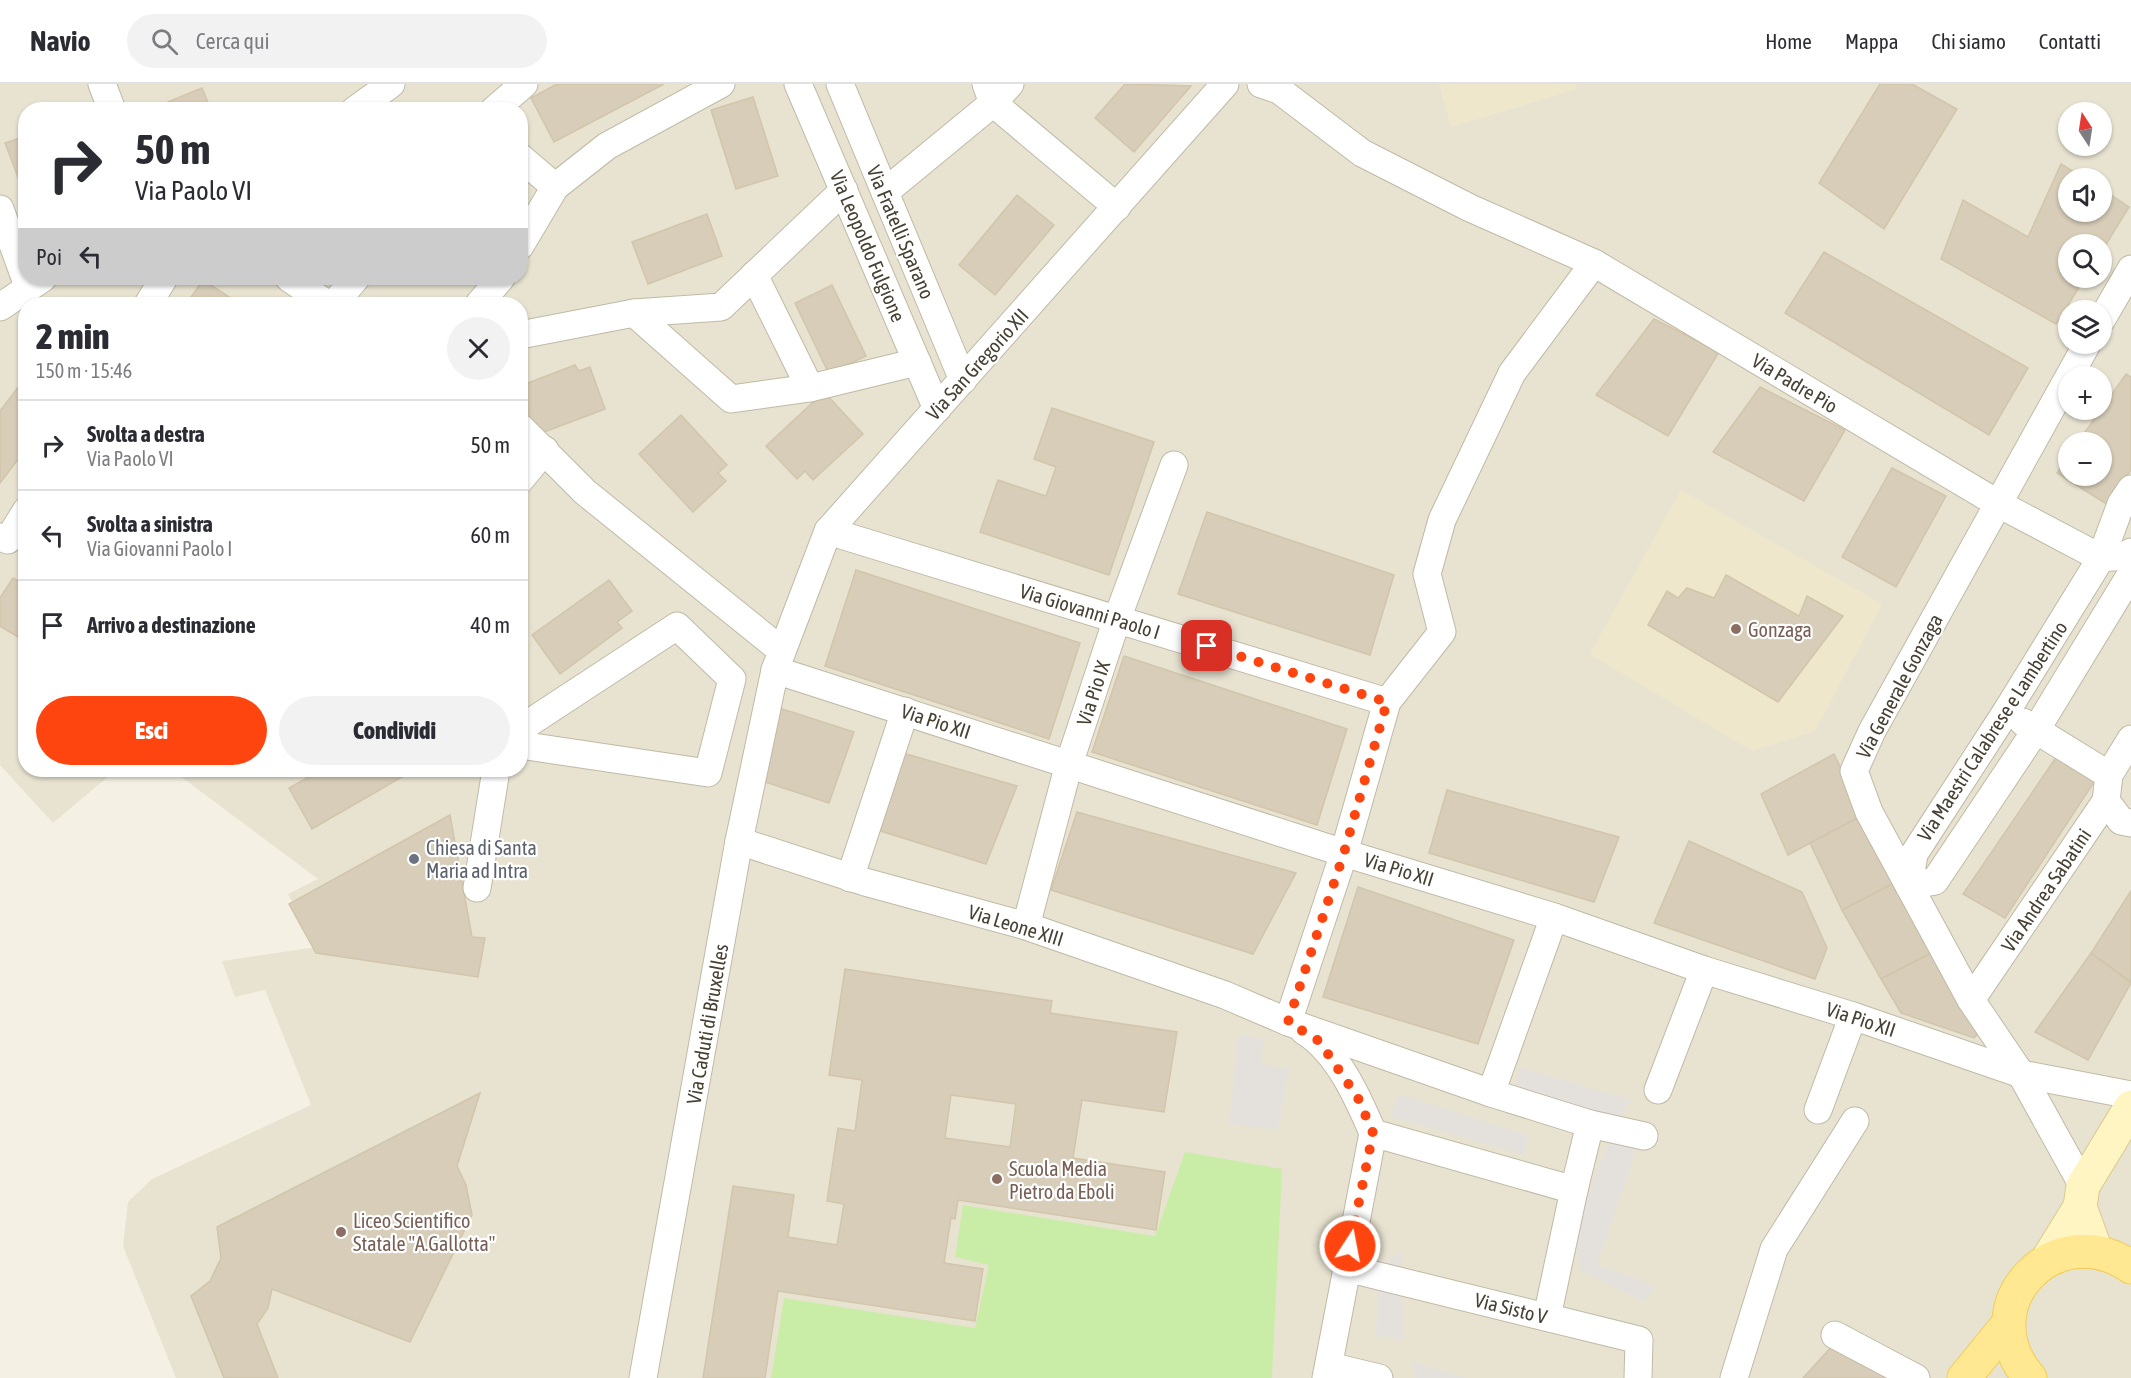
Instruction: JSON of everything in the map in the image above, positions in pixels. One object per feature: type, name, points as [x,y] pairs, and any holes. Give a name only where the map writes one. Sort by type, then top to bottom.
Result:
[{"type":"main road","points":[[2030,1378],[2020,1366],[2011,1346],[2008,1324],[2011,1304],[2019,1286],[2032,1271],[2048,1259],[2071,1251],[2096,1251],[2118,1258],[2131,1267]]},
{"type":"main road","points":[[1964,1378],[2008,1324]]},
{"type":"street","points":[[102,84],[108,102]]},
{"type":"street","points":[[366,102],[391,84]]},
{"type":"street","points":[[528,233],[555,187],[607,146],[721,84]]},
{"type":"street","name":"Via Leopoldo Fulgione","points":[[798,84],[937,409]]},
{"type":"street","name":"Via Fratelli Sparano","points":[[840,84],[963,380]]},
{"type":"street","name":"Via San Gregorio XII","points":[[778,660],[828,531],[1225,84]]},
{"type":"street","name":"Via Padre Pio","points":[[1261,84],[1279,90],[1362,153],[1470,208],[1594,263],[1997,503],[2102,558]]},
{"type":"street","points":[[503,102],[521,85]]},
{"type":"street","points":[[885,192],[996,90],[1117,207]]},
{"type":"street","points":[[528,164],[555,187]]},
{"type":"street","points":[[528,334],[634,313],[721,307],[844,190]]},
{"type":"street","points":[[0,208],[18,246]]},
{"type":"street","points":[[1288,1022],[1344,853],[1387,702],[1442,632],[1427,574],[1442,520],[1512,374],[1594,263]]},
{"type":"street","points":[[2112,302],[2131,269]]},
{"type":"street","points":[[754,275],[810,388]]},
{"type":"street","points":[[0,307],[31,285]]},
{"type":"street","points":[[299,285],[317,297]]},
{"type":"street","points":[[340,297],[350,285]]},
{"type":"street","points":[[485,297],[495,285]]},
{"type":"street","points":[[634,313],[731,399],[810,388],[917,362]]},
{"type":"street","name":"Via Generale Gonzaga","points":[[2081,354],[1872,731],[1854,771],[1869,812],[1971,1000],[2021,1074],[2082,1197]]},
{"type":"street","points":[[528,434],[585,492],[778,660]]},
{"type":"street","points":[[528,470],[545,450]]},
{"type":"street","name":"Via Pio IX","points":[[1026,926],[1069,764],[1117,619],[1174,465]]},
{"type":"street","name":"Via Maestri Calabrese e Lambertino","points":[[2131,489],[2121,504],[2102,558],[1914,854],[1909,886],[1935,881],[2036,730],[2131,574]]},
{"type":"street","points":[[11,542],[18,528]]},
{"type":"street","name":"Via Giovanni Paolo I","points":[[828,531],[1387,702]]},
{"type":"street","points":[[2102,558],[2124,556],[2131,552]]},
{"type":"street","points":[[528,724],[677,626],[732,679],[708,773],[528,746]]},
{"type":"street","name":"Via Pio XII","points":[[778,660],[904,711],[1344,853],[1554,917],[1704,970],[1853,1016],[2021,1074],[2131,1095]]},
{"type":"street","name":"Via Caduti di Bruxelles","points":[[643,1378],[739,841],[778,660]]},
{"type":"street","points":[[850,878],[904,711]]},
{"type":"street","points":[[2006,712],[2109,775],[2131,739]]},
{"type":"street","name":"Via Andrea Sabatini","points":[[1971,1000],[2106,801],[2109,775]]},
{"type":"street","points":[[477,888],[495,777]]},
{"type":"street","points":[[2106,801],[2121,821],[2131,823]]},
{"type":"street","name":"Via Leone XIII","points":[[739,841],[850,878],[1026,926],[1225,995],[1288,1022]]},
{"type":"street","points":[[1491,1094],[1554,917]]},
{"type":"street","points":[[1658,1090],[1704,970]]},
{"type":"street","points":[[1818,1110],[1853,1016]]},
{"type":"street","points":[[1288,1022],[1491,1094],[1590,1124],[1644,1136]]},
{"type":"street","points":[[1288,1022],[1319,1041],[1358,1098],[1373,1133],[1328,1372],[1379,1378]]},
{"type":"street","points":[[2048,1259],[2131,1107]]},
{"type":"street","points":[[1734,1378],[1774,1249],[1855,1121]]},
{"type":"street","points":[[1547,1317],[1590,1124]]},
{"type":"street","points":[[1373,1133],[1574,1190]]},
{"type":"street","points":[[2082,1197],[2096,1251]]},
{"type":"street","name":"Via Sisto V","points":[[1346,1268],[1639,1340],[1638,1378]]},
{"type":"street","points":[[1835,1335],[1916,1378]]},
{"type":"shaded area","points":[[0,84],[2131,84],[2131,1378],[176,1378],[123,1246],[128,1202],[152,1179],[311,1105],[265,990],[235,997],[222,961],[317,947],[288,894],[318,879],[181,777],[528,777],[528,297],[18,297],[18,777],[108,777],[53,823],[0,765]]},
{"type":"shaded area","points":[[1439,84],[1576,84],[1577,89],[1451,127]]},
{"type":"shaded area","name":"Gonzaga","points":[[1681,490],[1882,604],[1815,731],[1752,751],[1590,654]]},
{"type":"shaded area","points":[[1238,1035],[1264,1038],[1261,1065],[1289,1068],[1278,1130],[1229,1124]]},
{"type":"shaded area","points":[[1519,1067],[1631,1100],[1618,1121],[1517,1090]]},
{"type":"shaded area","points":[[1399,1094],[1529,1136],[1523,1155],[1390,1116]]},
{"type":"shaded area","points":[[1611,1134],[1639,1141],[1597,1265],[1655,1286],[1645,1302],[1579,1270],[1575,1233]]},
{"type":"shaded area","points":[[1402,1250],[1403,1340],[1376,1336],[1379,1267]]},
{"type":"shaded area","points":[[1411,1361],[1467,1378],[1416,1378]]},
{"type":"green space","points":[[1185,1152],[1282,1169],[1272,1378],[771,1378],[784,1298],[975,1328],[989,1265],[955,1257],[963,1205],[1155,1236]]},
{"type":"building","points":[[557,84],[664,84],[554,142],[531,98]]},
{"type":"building","points":[[1125,84],[1191,86],[1134,152],[1095,118]]},
{"type":"building","points":[[1880,84],[1912,84],[1957,109],[1884,229],[1819,183]]},
{"type":"building","points":[[202,88],[208,102],[168,102]]},
{"type":"building","points":[[753,97],[778,176],[736,189],[711,110]]},
{"type":"building","points":[[18,139],[18,177],[5,143]]},
{"type":"building","points":[[2058,171],[2058,222],[2112,222],[2112,196],[2129,207],[2112,235],[2058,234],[2058,288],[2079,288],[2071,300],[2058,300],[2056,324],[1941,259],[1963,200],[2028,237]]},
{"type":"building","points":[[1017,195],[1054,225],[995,295],[959,265]]},
{"type":"building","points":[[707,214],[722,256],[648,284],[632,242]]},
{"type":"building","points":[[1824,252],[2028,368],[1989,435],[1785,313]]},
{"type":"building","points":[[199,285],[211,285],[229,297],[191,297]]},
{"type":"building","points":[[832,285],[866,356],[829,374],[795,303]]},
{"type":"building","points":[[1654,319],[1719,352],[1668,436],[1596,395]]},
{"type":"building","points":[[575,365],[579,371],[590,367],[605,409],[531,437],[528,430],[528,383]]},
{"type":"building","points":[[2126,374],[2131,377],[2131,470],[2108,505],[2078,486],[2112,486],[2112,432],[2085,432],[2094,420],[2112,420],[2112,394]]},
{"type":"building","points":[[18,387],[18,459],[0,483],[0,411]]},
{"type":"building","points":[[1760,387],[1845,430],[1804,501],[1713,452]]},
{"type":"building","points":[[824,392],[863,434],[813,480],[805,471],[797,479],[766,446]]},
{"type":"building","points":[[1052,408],[1154,442],[1109,575],[980,532],[998,480],[1046,496],[1056,467],[1034,459]]},
{"type":"building","points":[[681,415],[727,465],[718,473],[726,481],[693,512],[639,454]]},
{"type":"building","points":[[1892,468],[1946,496],[1896,587],[1842,557]]},
{"type":"building","points":[[1207,512],[1394,575],[1370,655],[1178,594]]},
{"type":"building","points":[[856,570],[1080,643],[1049,739],[825,666]]},
{"type":"building","name":"Gonzaga","points":[[1726,575],[1799,616],[1807,596],[1843,616],[1778,702],[1648,625],[1667,591],[1678,598],[1687,588],[1714,598]]},
{"type":"building","points":[[13,578],[18,581],[18,637],[0,626],[0,598]]},
{"type":"building","points":[[609,580],[632,611],[617,622],[622,628],[560,674],[532,635]]},
{"type":"building","points":[[1124,656],[1347,729],[1317,825],[1092,752]]},
{"type":"building","points":[[776,707],[854,732],[829,803],[759,780]]},
{"type":"building","points":[[903,753],[1017,786],[986,864],[877,830]]},
{"type":"building","points":[[1834,754],[1863,815],[1788,855],[1761,794]]},
{"type":"building","points":[[2057,756],[2096,779],[2005,918],[1963,894]]},
{"type":"building","points":[[309,777],[402,777],[312,829],[289,788]]},
{"type":"building","points":[[1447,790],[1619,837],[1594,902],[1429,853]]},
{"type":"building","points":[[1077,812],[1296,873],[1253,954],[1051,890]]},
{"type":"building","name":"Chiesa di Santa Maria ad Intra","points":[[450,815],[472,937],[485,938],[478,977],[316,953],[289,904]]},
{"type":"building","points":[[1863,815],[1900,880],[1842,910],[1810,843]]},
{"type":"building","points":[[1689,841],[1802,892],[1827,948],[1815,979],[1654,923]]},
{"type":"building","points":[[1900,880],[1937,950],[1881,979],[1842,910]]},
{"type":"building","points":[[1358,887],[1514,940],[1478,1044],[1323,997]]},
{"type":"building","points":[[2131,891],[2131,982],[2091,953]]},
{"type":"building","points":[[1937,950],[1984,1027],[1974,1038],[1901,1013],[1881,979]]},
{"type":"building","points":[[2091,953],[2131,983],[2088,1060],[2035,1032]]},
{"type":"building","name":"Scuola Media Pietro da Eboli","points":[[845,969],[1052,1001],[1050,1013],[1177,1032],[1164,1112],[1082,1100],[1073,1158],[1165,1172],[1156,1230],[958,1200],[955,1219],[951,1218],[944,1263],[983,1269],[975,1321],[778,1291],[765,1378],[703,1378],[733,1186],[794,1195],[788,1237],[837,1245],[844,1204],[827,1201],[838,1128],[855,1131],[862,1080],[829,1075]],"holes":[[[951,1095],[1016,1104],[1010,1147],[945,1138]]]},
{"type":"building","name":"Liceo Scientifico Statale \"A.Gallotta\"","points":[[480,1093],[457,1166],[466,1185],[472,1215],[410,1342],[272,1289],[268,1308],[257,1324],[278,1378],[224,1378],[191,1296],[210,1281],[221,1258],[217,1227]]},
{"type":"building","points":[[1834,1344],[1895,1378],[1803,1378]]},
{"type":"place","name":"Gonzaga","points":[[1736,629]]},
{"type":"place","name":"Chiesa di Santa Maria ad Intra","points":[[414,859]]},
{"type":"place","name":"Scuola Media Pietro da Eboli","points":[[997,1179]]},
{"type":"place","name":"Liceo Scientifico Statale \"A.Gallotta\"","points":[[341,1232]]},
{"type":"route","points":[[1207,646],[1387,702],[1344,853],[1288,1022],[1319,1041],[1358,1098],[1373,1133],[1350,1246]]}]
